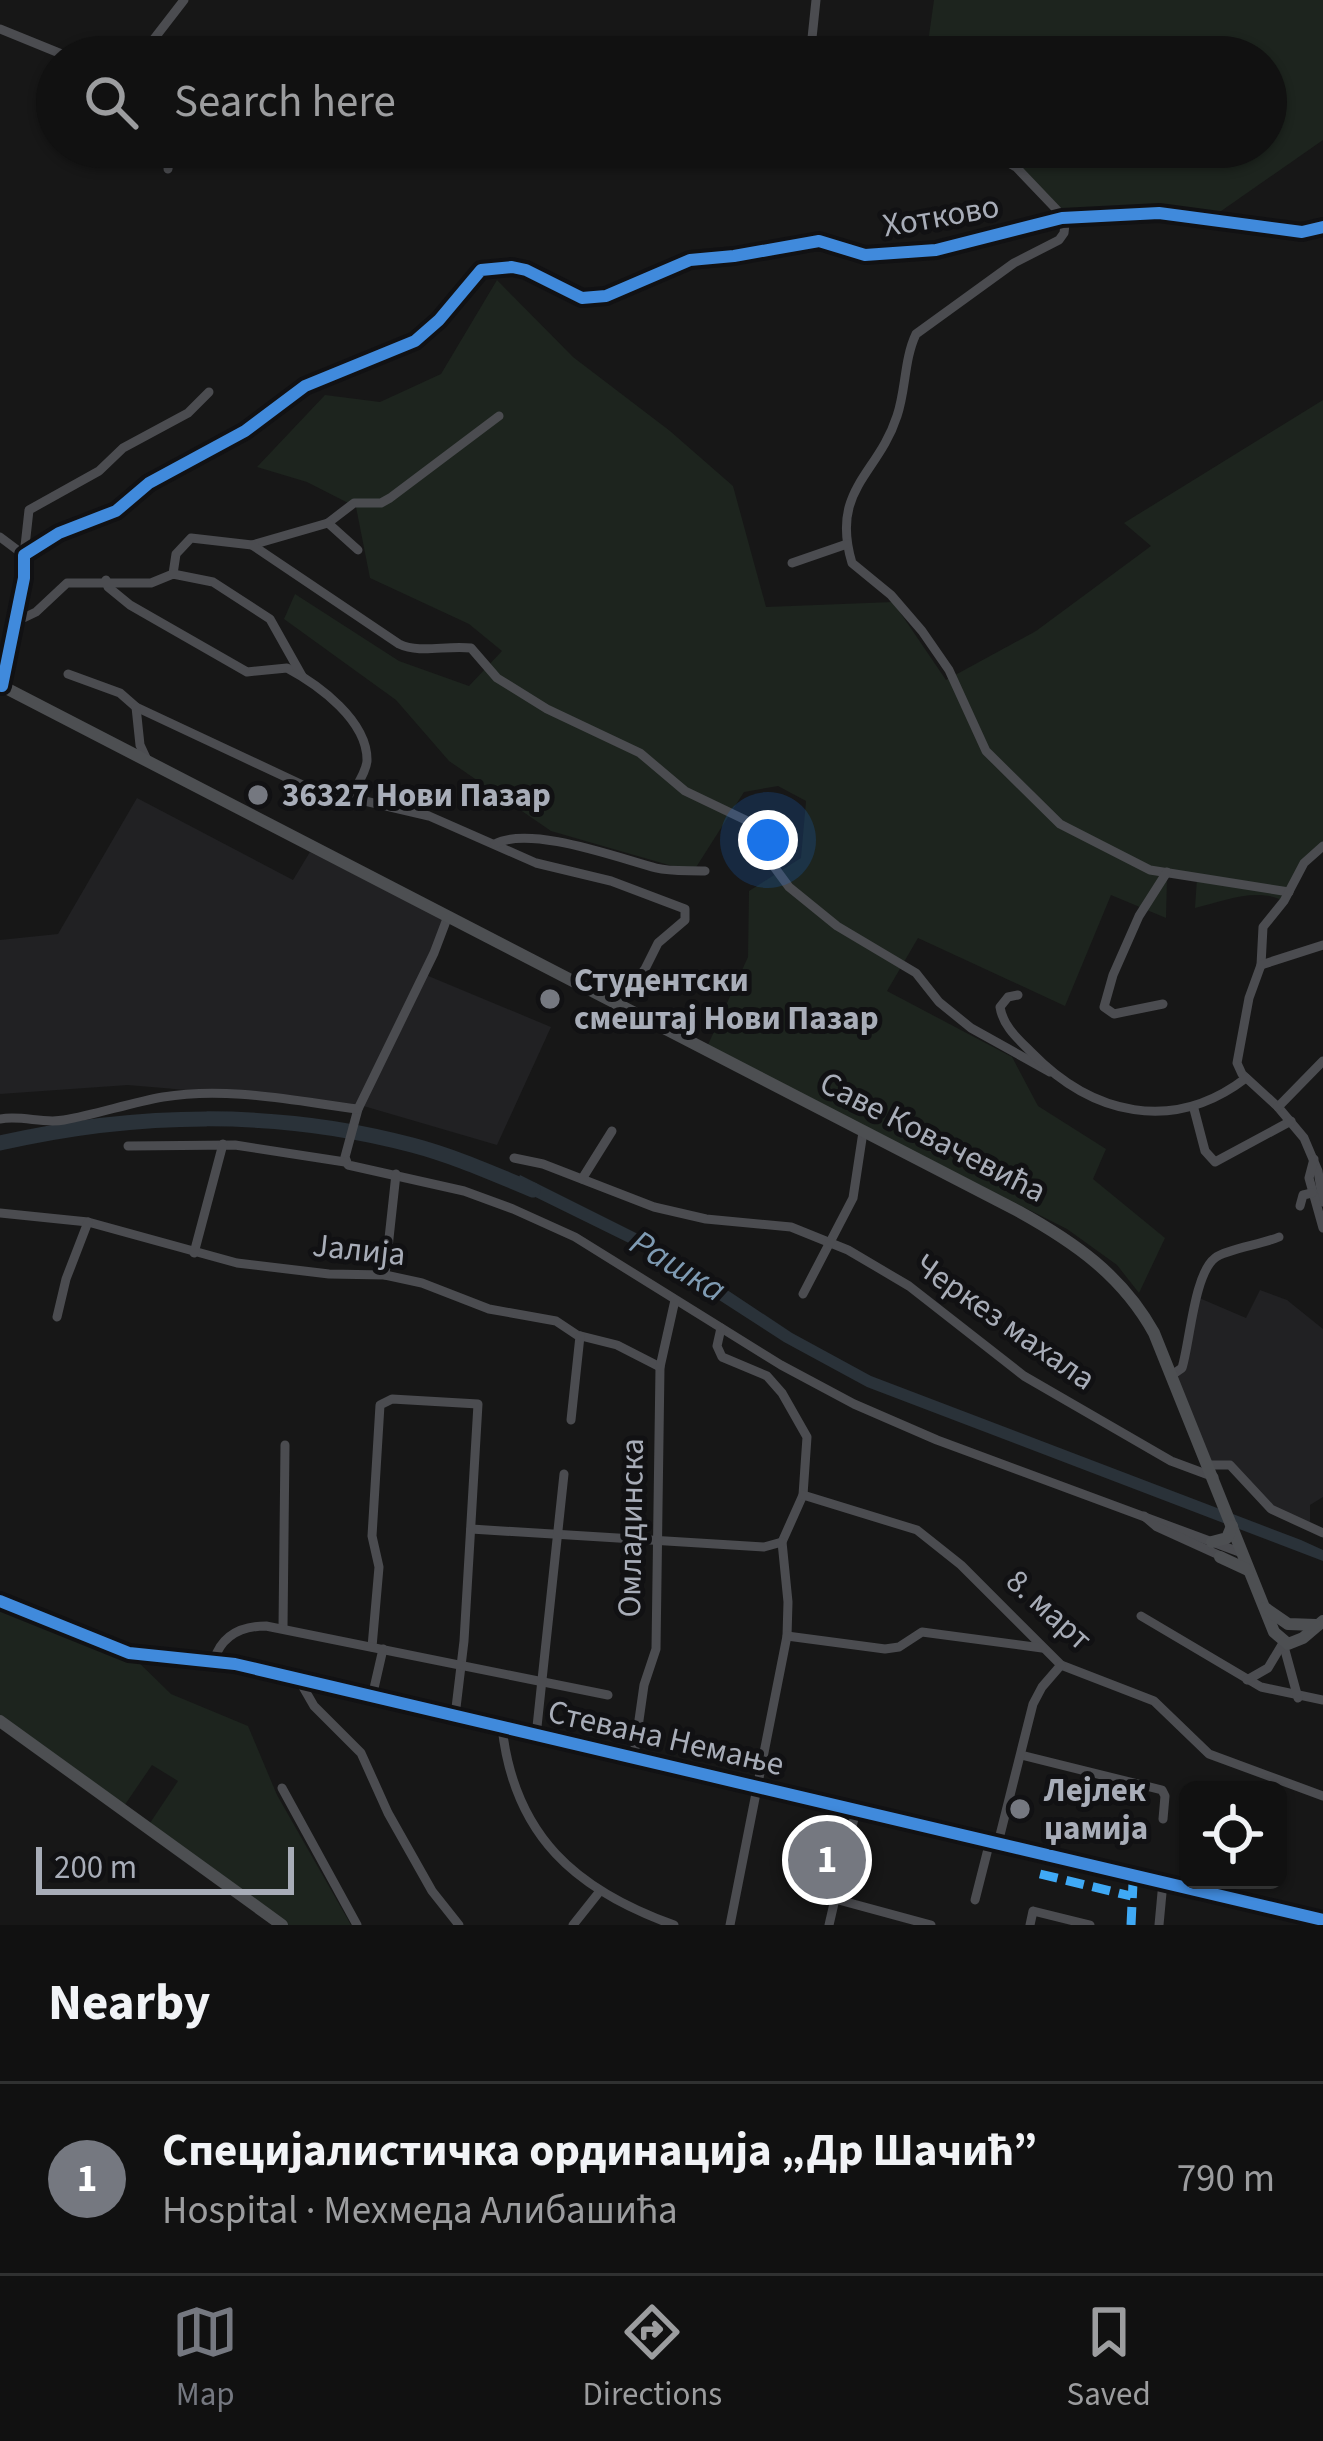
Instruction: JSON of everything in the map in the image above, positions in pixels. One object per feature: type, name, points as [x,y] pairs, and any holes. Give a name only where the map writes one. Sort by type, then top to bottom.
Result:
[{"type":"main road","name":"Саве Ковачевића","points":[[1,685],[1080,1247],[1141,1310],[1214,1478],[1226,1536],[1242,1553],[1283,1643]]},
{"type":"main road","points":[[1220,1557],[1248,1570]]},
{"type":"main road","points":[[1264,1607],[1288,1624],[1319,1623]]},
{"type":"main road","points":[[1283,1643],[1297,1641],[1319,1623]]},
{"type":"main road","points":[[0,1720],[282,1925]]},
{"type":"street","points":[[156,36],[184,0]]},
{"type":"street","points":[[812,36],[816,0]]},
{"type":"street","points":[[0,29],[36,44]]},
{"type":"street","name":"Хотково","points":[[847,544],[850,499],[895,424],[916,334],[1064,233],[1062,218],[1017,168]]},
{"type":"street","name":"Хотково","points":[[24,555],[59,533],[116,512],[149,483],[245,431],[305,386],[415,340],[439,320],[474,274],[494,267],[512,267],[582,298],[606,296],[690,260],[819,241],[865,255],[936,250],[1062,218],[1159,213],[1302,232],[1323,227]]},
{"type":"street","name":"Саве Ковачевића","points":[[1,685],[24,578],[29,510],[98,471],[123,448],[188,413],[209,392]]},
{"type":"street","points":[[252,545],[328,523],[354,503],[381,503],[499,416]]},
{"type":"street","points":[[328,523],[358,550]]},
{"type":"street","points":[[0,537],[24,555]]},
{"type":"street","points":[[173,574],[176,554],[184,542],[199,538],[252,545],[326,598],[412,650],[445,645],[471,648],[497,678],[569,722],[640,753],[704,803],[756,825],[762,830],[772,864],[789,887],[872,950],[916,973],[939,1002],[971,1028],[1050,1072]]},
{"type":"street","points":[[792,563],[847,544],[852,563],[891,596],[949,670],[986,751],[1060,824],[1150,870],[1289,892]]},
{"type":"street","points":[[14,623],[36,612],[67,583],[151,583],[173,574],[213,582],[270,619],[302,676],[356,726],[367,765],[350,796]]},
{"type":"street","points":[[106,580],[130,604],[247,672],[276,666],[302,676]]},
{"type":"street","points":[[68,674],[120,693],[136,707],[309,788],[429,816],[536,863],[611,881],[685,909],[685,920],[658,943],[646,969],[618,1005]]},
{"type":"street","points":[[136,707],[140,745],[147,760]]},
{"type":"street","points":[[495,844],[513,838],[582,845],[655,868],[705,871]]},
{"type":"street","points":[[1323,846],[1304,863],[1260,936],[1261,965],[1238,1055],[1238,1068],[1291,1121],[1314,1159],[1323,1202]]},
{"type":"street","points":[[1163,1004],[1114,1015],[1104,1007],[1139,916],[1167,872]]},
{"type":"street","points":[[346,1157],[358,1109],[448,916]]},
{"type":"street","points":[[1261,965],[1323,945]]},
{"type":"street","points":[[1018,994],[1004,1000],[999,1012],[1014,1036],[1069,1087],[1121,1107],[1149,1112],[1194,1108],[1246,1078]]},
{"type":"street","points":[[1278,1106],[1323,1061]]},
{"type":"street","points":[[0,1119],[22,1115],[57,1122],[167,1096],[250,1095],[358,1109]]},
{"type":"street","points":[[1194,1108],[1205,1151],[1215,1162],[1291,1121]]},
{"type":"street","points":[[582,1179],[612,1131]]},
{"type":"street","points":[[803,1294],[853,1198],[862,1132]]},
{"type":"street","points":[[194,1253],[223,1144]]},
{"type":"street","points":[[128,1145],[223,1144],[346,1157],[464,1191],[575,1238],[873,1414],[1144,1516],[1226,1536],[1242,1553]]},
{"type":"street","name":"Черкез махала","points":[[514,1158],[654,1207],[706,1219],[791,1227],[830,1243],[909,1286],[1024,1376],[1171,1461],[1214,1478],[1230,1465],[1271,1509],[1323,1532]]},
{"type":"street","points":[[1314,1159],[1309,1174],[1323,1228]]},
{"type":"street","points":[[385,1275],[396,1174]]},
{"type":"street","points":[[1300,1206],[1303,1196],[1312,1193]]},
{"type":"street","name":"Јалија","points":[[0,1213],[88,1222],[194,1253],[281,1269],[385,1275],[436,1287],[489,1310],[556,1321],[580,1336],[622,1347],[660,1367]]},
{"type":"street","points":[[57,1317],[88,1222]]},
{"type":"street","points":[[1172,1375],[1182,1367],[1207,1270],[1220,1255],[1257,1248],[1279,1237]]},
{"type":"street","name":"Омладинска","points":[[634,1755],[644,1685],[656,1649],[660,1367],[675,1300]]},
{"type":"street","points":[[721,1328],[717,1346],[722,1357],[761,1371],[778,1387],[808,1440],[802,1495],[782,1542],[787,1636],[730,1925]]},
{"type":"street","points":[[571,1420],[580,1336]]},
{"type":"street","points":[[372,1697],[379,1568],[372,1536],[380,1405],[392,1399],[478,1404],[455,1716]]},
{"type":"street","points":[[283,1628],[285,1445]]},
{"type":"street","points":[[536,1736],[564,1474]]},
{"type":"street","name":"8. март","points":[[802,1495],[916,1530],[961,1565],[1061,1665],[1154,1701],[1208,1754],[1323,1796]]},
{"type":"street","points":[[1144,1516],[1220,1557],[1242,1553]]},
{"type":"street","points":[[471,1529],[769,1547],[782,1542]]},
{"type":"street","name":"Стевана Немање","points":[[0,1601],[123,1651],[214,1660],[1323,1920]]},
{"type":"street","points":[[1141,1616],[1246,1680],[1298,1698],[1323,1700]]},
{"type":"street","name":"Стевана Немање","points":[[214,1660],[218,1646],[238,1631],[258,1626],[283,1628],[608,1695]]},
{"type":"street","points":[[787,1636],[885,1648],[899,1647],[922,1632],[1042,1648]]},
{"type":"street","points":[[1246,1680],[1268,1668],[1283,1643]]},
{"type":"street","points":[[1283,1643],[1298,1698]]},
{"type":"street","points":[[975,1900],[1033,1704],[1061,1665]]},
{"type":"street","points":[[299,1680],[314,1706],[362,1753],[384,1805],[432,1891],[459,1925]]},
{"type":"street","points":[[502,1727],[521,1797],[538,1835],[561,1862],[600,1891],[674,1925]]},
{"type":"street","points":[[1021,1755],[1162,1790],[1163,1820]]},
{"type":"street","points":[[282,1788],[357,1925]]},
{"type":"street","points":[[829,1925],[856,1810]]},
{"type":"street","points":[[1159,1925],[1163,1882]]},
{"type":"street","points":[[573,1925],[600,1891]]},
{"type":"street","points":[[835,1899],[931,1925]]},
{"type":"street","points":[[1030,1925],[1034,1910],[1090,1925]]},
{"type":"shaded area","points":[[934,0],[1323,0],[1323,140],[1287,165],[1287,36],[929,36]]},
{"type":"shaded area","points":[[1022,168],[1283,168],[1214,216],[1079,227]]},
{"type":"shaded area","points":[[497,280],[573,357],[733,486],[766,607],[893,602],[946,680],[1036,631],[1151,546],[1124,523],[1323,400],[1323,846],[1312,854],[1284,901],[1252,895],[1195,908],[1197,878],[1167,877],[1166,918],[1111,895],[1065,1006],[918,938],[887,991],[1012,1057],[1038,1106],[1106,1149],[1093,1179],[1165,1238],[1139,1293],[1117,1265],[1067,1229],[707,1047],[748,957],[749,891],[801,858],[806,801],[778,786],[744,792],[693,872],[551,831],[449,761],[396,700],[284,619],[295,594],[399,661],[469,686],[502,651],[469,624],[370,578],[356,507],[307,482],[257,467],[325,395],[380,402],[441,374]]},
{"type":"shaded area","points":[[137,798],[293,880],[310,852],[445,920],[426,975],[551,1027],[497,1145],[360,1105],[128,1085],[0,1094],[0,940],[58,934]]},
{"type":"shaded area","points":[[1260,1290],[1287,1300],[1323,1329],[1323,1497],[1310,1505],[1310,1529],[1271,1509],[1230,1465],[1209,1465],[1172,1375],[1182,1367],[1197,1297],[1246,1318]]},
{"type":"shaded area","points":[[0,1601],[129,1653],[171,1694],[248,1726],[277,1795],[351,1925],[282,1925],[148,1826],[178,1781],[152,1765],[122,1809],[0,1721]]},
{"type":"water","points":[[520,1175],[658,1244],[792,1333],[871,1376],[1301,1540],[1323,1550],[1323,1561],[867,1387],[784,1342],[637,1247],[515,1187]]},
{"type":"waterway","name":"Рашка","points":[[0,1143],[102,1125],[258,1120],[361,1133],[412,1145],[533,1190]]},
{"type":"marked path","points":[[1040,1874],[1131,1896]]},
{"type":"marked path","points":[[1131,1925],[1133,1883]]},
{"type":"cycle path","points":[[2,686],[24,578],[24,555],[59,533],[116,511],[149,483],[245,431],[305,386],[415,341],[481,270],[526,270],[582,298],[606,296],[690,260],[819,241],[865,255],[936,250],[1062,218],[1159,213],[1302,232],[1323,227]]},
{"type":"cycle path","points":[[0,1601],[129,1653],[235,1664],[1323,1920]]},
{"type":"place","name":"36327 Нови Пазар","points":[[258,795]]},
{"type":"place","name":"Студентски смештај Нови Пазар","points":[[550,999]]},
{"type":"place","name":"Лејлек џамија","points":[[1020,1809]]},
{"type":"place","name":"Специјалистичка ординација „Др Шачић”","points":[[827,1860]]}]
